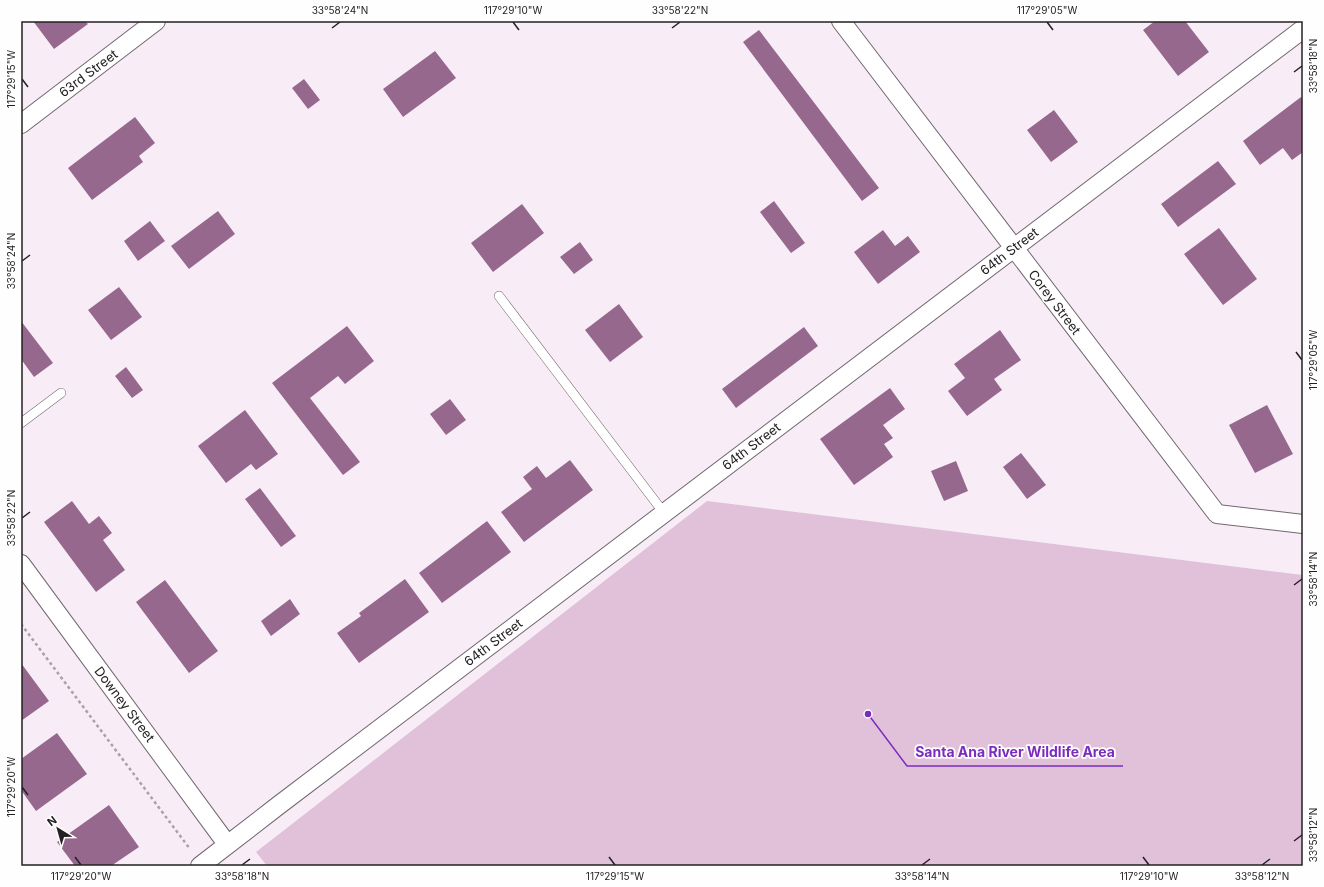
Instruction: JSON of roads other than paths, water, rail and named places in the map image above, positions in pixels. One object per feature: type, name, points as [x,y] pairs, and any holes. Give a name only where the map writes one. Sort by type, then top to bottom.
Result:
[{"type":"street","name":"63rd Street","points":[[21,124],[156,21]]},
{"type":"street","name":"Corey Street","points":[[841,21],[1217,514],[1303,524]]},
{"type":"street","name":"64th Street","points":[[201,865],[664,512],[1303,29]]},
{"type":"street","name":"Downey Street","points":[[21,564],[227,844]]},
{"type":"lane","points":[[499,296],[664,512]]},
{"type":"lane","points":[[21,423],[61,393]]},
{"type":"place","name":"Santa Ana River Wildlife Area","points":[[868,714]]}]
